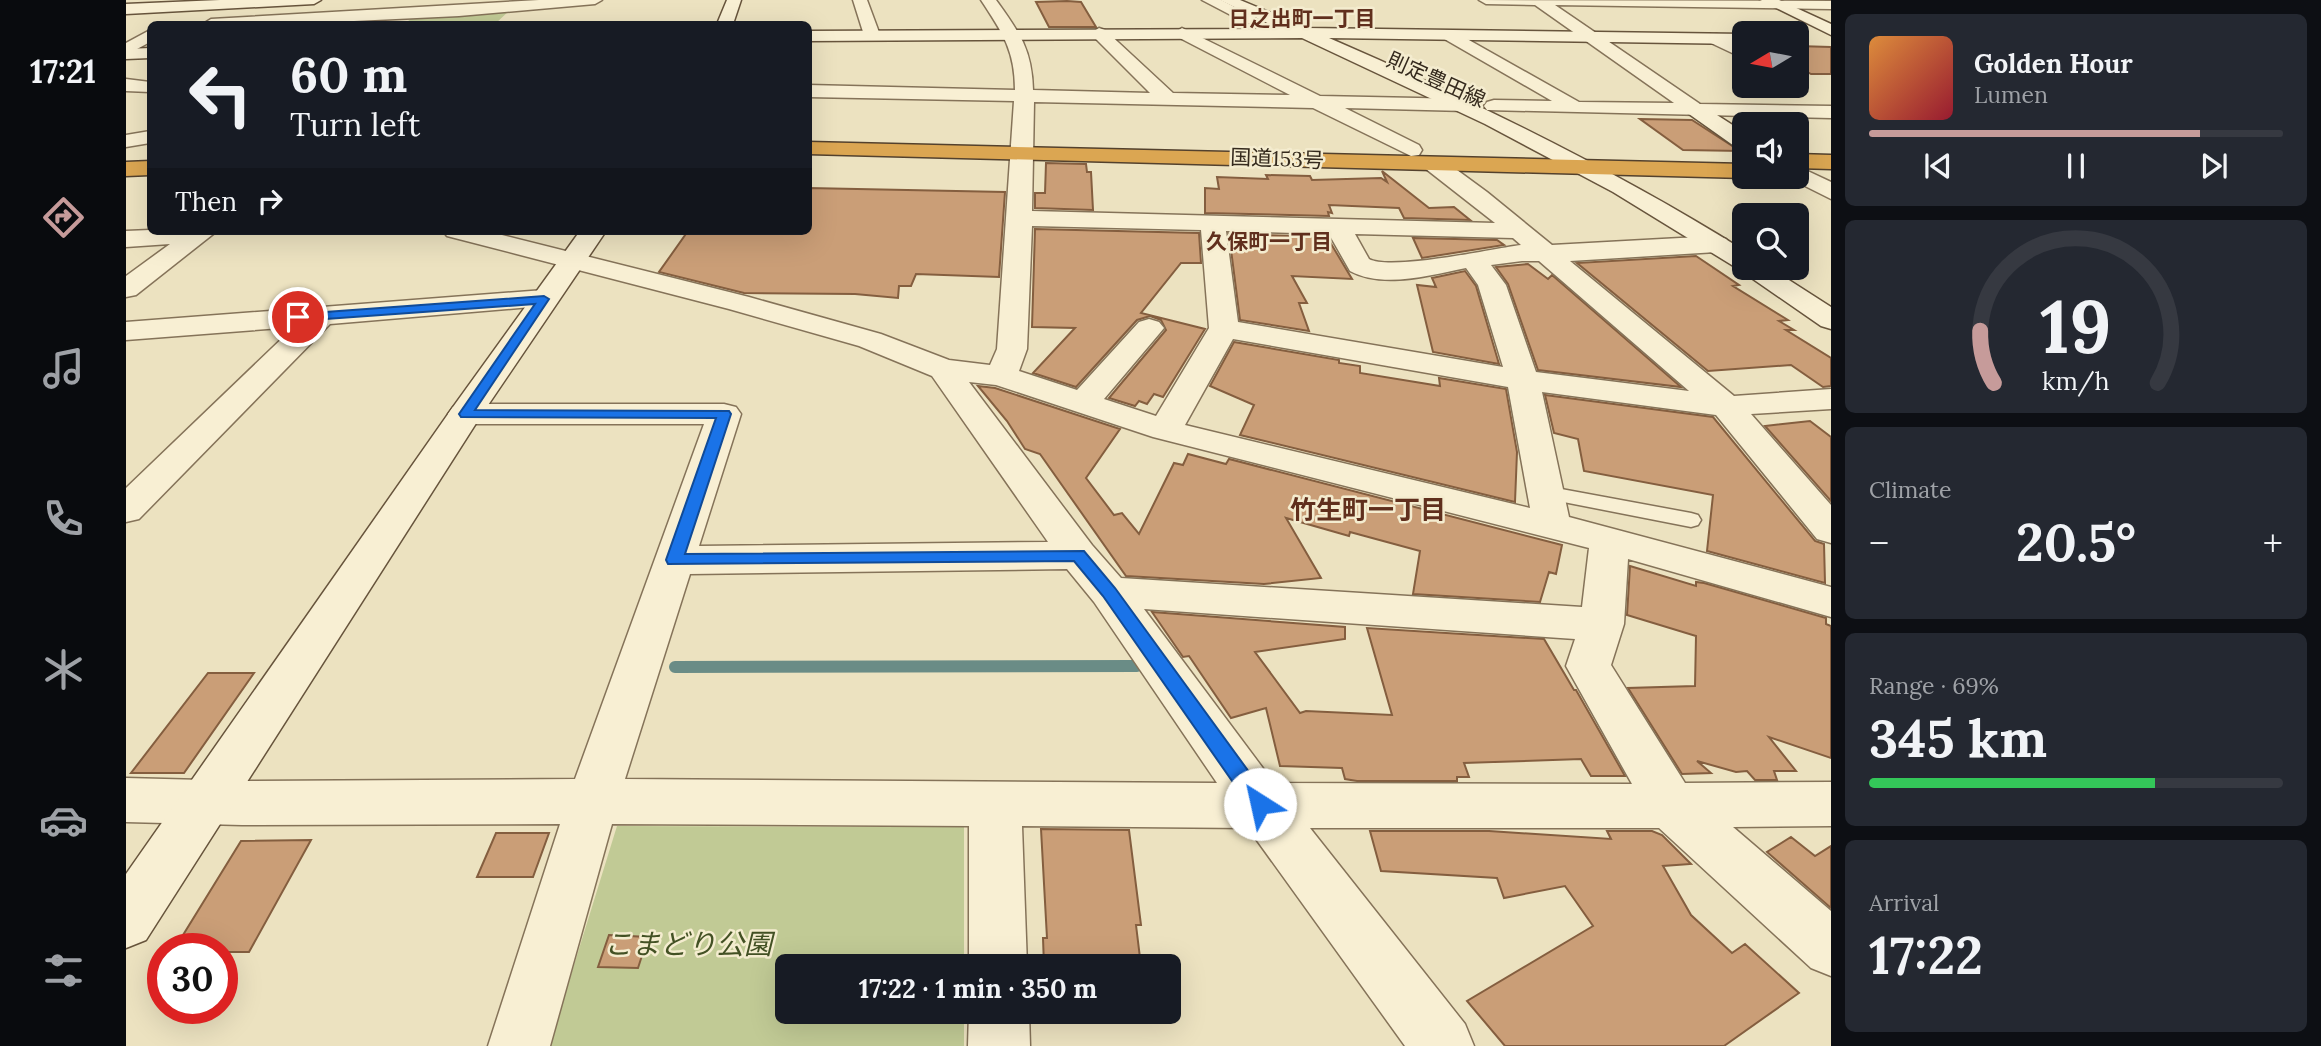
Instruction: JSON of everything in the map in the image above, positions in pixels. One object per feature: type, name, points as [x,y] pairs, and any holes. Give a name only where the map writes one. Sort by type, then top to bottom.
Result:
[{"type":"highway","name":"国道153号","points":[[812,138],[1434,164],[1732,171]]},
{"type":"highway","name":"国道153号","points":[[812,148],[1411,150],[1561,157]]},
{"type":"highway","name":"国道153号","points":[[1601,166],[1732,161]]},
{"type":"highway","points":[[1809,161],[1831,162]]},
{"type":"highway","points":[[126,169],[147,168]]},
{"type":"highway","points":[[1809,172],[1831,172]]},
{"type":"street","points":[[126,9],[314,0]]},
{"type":"street","points":[[271,21],[412,14],[595,0]]},
{"type":"street","points":[[726,21],[734,0]]},
{"type":"street","points":[[860,0],[872,35]]},
{"type":"street","points":[[988,0],[1012,34],[1024,64],[1021,218],[1012,349],[1001,376]]},
{"type":"street","points":[[1209,0],[1252,20]]},
{"type":"street","name":"則定豊田線","points":[[1227,0],[1466,105],[1561,157],[1601,166]]},
{"type":"street","name":"則定豊田線","points":[[1248,0],[1330,33],[1494,106],[1601,166]]},
{"type":"street","points":[[1486,0],[1772,2],[1831,5]]},
{"type":"street","points":[[1538,1],[1732,134]]},
{"type":"street","points":[[1772,2],[1831,30]]},
{"type":"street","points":[[507,21],[523,6]]},
{"type":"street","points":[[402,21],[412,14]]},
{"type":"street","points":[[1099,33],[1168,99]]},
{"type":"street","points":[[1182,33],[1411,150]]},
{"type":"street","points":[[812,36],[1330,33],[1732,39]]},
{"type":"street","points":[[1447,34],[1576,107]]},
{"type":"street","points":[[126,52],[147,37]]},
{"type":"street","points":[[1717,39],[1732,47]]},
{"type":"street","points":[[1810,40],[1831,40]]},
{"type":"street","points":[[126,52],[147,53]]},
{"type":"street","points":[[126,85],[147,87]]},
{"type":"street","points":[[812,91],[1466,105]]},
{"type":"street","points":[[1810,92],[1831,104]]},
{"type":"street","points":[[1494,106],[1831,112]]},
{"type":"street","points":[[1434,164],[1479,197],[1726,406],[1831,530]]},
{"type":"street","points":[[1601,166],[1732,254]]},
{"type":"street","points":[[1601,166],[1732,241]]},
{"type":"street","points":[[1809,179],[1831,192]]},
{"type":"street","points":[[1021,218],[1518,230]]},
{"type":"street","points":[[1165,430],[1224,328],[1213,235],[1214,223]]},
{"type":"street","points":[[1338,226],[1360,266],[1369,271],[1424,267],[1503,254],[1717,244]]},
{"type":"street","points":[[126,239],[175,235]]},
{"type":"street","points":[[126,289],[197,235]]},
{"type":"street","points":[[473,235],[572,259],[870,340],[943,369],[1001,376],[1165,430],[1549,509],[1610,540],[1831,602]]},
{"type":"street","points":[[126,920],[466,414],[590,235]]},
{"type":"street","points":[[1473,259],[1492,285],[1512,341],[1532,415],[1549,509]]},
{"type":"street","points":[[1770,280],[1831,320]]},
{"type":"street","points":[[1797,280],[1831,301]]},
{"type":"street","points":[[126,331],[544,299]]},
{"type":"street","points":[[126,510],[323,315]]},
{"type":"street","points":[[1083,403],[1149,328]]},
{"type":"street","points":[[1224,328],[1265,338],[1521,380],[1726,406],[1831,400]]},
{"type":"street","points":[[943,369],[1078,555],[1109,592],[1260,804],[1443,1046]]},
{"type":"street","points":[[466,414],[724,414],[593,801],[519,1046]]},
{"type":"street","points":[[1610,540],[1602,624],[1588,666],[1672,807],[1831,948]]},
{"type":"street","points":[[674,560],[1078,555]]},
{"type":"street","points":[[1109,592],[1602,624]]},
{"type":"street","points":[[126,800],[209,800],[242,803],[995,802],[1390,808],[1831,804]]},
{"type":"street","points":[[995,802],[998,954]]},
{"type":"street","points":[[999,1024],[999,1046]]},
{"type":"lane","points":[[1549,509],[1691,520]]},
{"type":"green space","points":[[510,10],[498,21],[408,21],[415,16]]},
{"type":"green space","name":"こまどり公園","points":[[617,826],[964,827],[964,954],[775,954],[775,1024],[964,1024],[964,1046],[549,1046]]},
{"type":"building","points":[[1036,2],[1081,2],[1096,27],[1049,27]]},
{"type":"building","points":[[1810,46],[1831,47],[1831,74],[1811,74]]},
{"type":"building","points":[[1640,119],[1692,120],[1732,146],[1732,151],[1683,150]]},
{"type":"building","points":[[1046,163],[1086,164],[1087,172],[1091,172],[1093,210],[1035,208],[1035,193],[1045,193]]},
{"type":"building","points":[[1382,171],[1429,208],[1454,207],[1470,220],[1404,218],[1399,208],[1329,205],[1332,213],[1328,212],[1329,216],[1205,213],[1205,188],[1219,189],[1217,177],[1268,179],[1266,175],[1310,176],[1312,180],[1381,178],[1387,182]]},
{"type":"building","points":[[812,188],[1005,192],[999,277],[916,274],[911,286],[899,286],[898,298],[855,294],[744,293],[659,272],[685,235],[812,235]]},
{"type":"building","points":[[1035,229],[1199,233],[1201,263],[1181,263],[1141,313],[1205,329],[1163,397],[1154,394],[1147,404],[1139,401],[1135,406],[1109,398],[1166,330],[1161,320],[1150,316],[1137,320],[1076,387],[1033,373],[1075,328],[1032,327]]},
{"type":"building","points":[[1229,234],[1327,237],[1352,279],[1292,276],[1307,303],[1299,303],[1309,331],[1240,320]]},
{"type":"building","points":[[1413,238],[1497,240],[1504,245],[1422,258]]},
{"type":"building","points":[[1696,256],[1739,285],[1733,286],[1788,320],[1779,321],[1794,330],[1786,330],[1831,358],[1831,386],[1823,387],[1791,365],[1708,371],[1577,263]]},
{"type":"building","points":[[1528,264],[1548,279],[1552,275],[1681,387],[1538,370],[1508,284],[1496,267]]},
{"type":"building","points":[[1465,271],[1476,286],[1499,364],[1433,352],[1417,285],[1436,287],[1432,278]]},
{"type":"building","points":[[1234,342],[1339,360],[1339,363],[1360,366],[1360,373],[1440,386],[1439,378],[1506,389],[1517,452],[1515,502],[1240,435],[1254,405],[1210,386]]},
{"type":"building","points":[[978,386],[995,388],[1120,429],[1086,478],[1114,515],[1122,513],[1139,534],[1174,463],[1183,465],[1188,454],[1226,464],[1229,459],[1562,545],[1556,574],[1549,572],[1540,602],[1413,594],[1420,551],[1350,532],[1349,536],[1286,518],[1321,578],[1264,584],[1126,576],[1040,454],[1025,449],[1007,421]]},
{"type":"building","points":[[1545,395],[1713,417],[1815,541],[1824,544],[1825,583],[1707,551],[1713,495],[1584,471],[1578,439],[1554,433]]},
{"type":"building","points":[[1810,421],[1831,437],[1831,501],[1765,426]]},
{"type":"building","points":[[1630,566],[1696,586],[1696,582],[1704,583],[1826,618],[1826,624],[1831,626],[1831,758],[1769,737],[1796,771],[1774,771],[1777,780],[1755,780],[1747,771],[1736,772],[1697,761],[1711,773],[1682,774],[1628,688],[1695,686],[1696,636],[1627,615]]},
{"type":"building","points":[[1152,612],[1345,627],[1345,639],[1255,652],[1300,713],[1306,711],[1392,715],[1367,628],[1544,639],[1625,776],[1591,776],[1581,759],[1464,763],[1469,777],[1457,777],[1457,781],[1357,781],[1345,779],[1342,768],[1280,766],[1266,708],[1231,718],[1189,656],[1183,657]]},
{"type":"building","points":[[208,673],[254,673],[184,773],[131,773]]},
{"type":"building","points":[[1041,829],[1129,830],[1141,925],[1136,925],[1140,954],[1044,954],[1043,938],[1047,938]]},
{"type":"building","points":[[1370,831],[1489,831],[1611,839],[1607,831],[1652,831],[1662,835],[1691,864],[1663,866],[1691,915],[1732,953],[1745,944],[1799,993],[1724,1046],[1505,1046],[1467,1001],[1593,926],[1565,886],[1504,898],[1497,878],[1381,871]]},
{"type":"building","points":[[496,833],[549,833],[533,877],[477,877]]},
{"type":"building","points":[[1791,837],[1815,856],[1831,846],[1831,908],[1767,852]]},
{"type":"building","points":[[311,840],[249,952],[238,952],[238,933],[184,933],[241,841]]},
{"type":"building","points":[[609,935],[648,937],[638,968],[598,967]]},
{"type":"waterway","points":[[675,667],[1137,666]]},
{"type":"district","name":"日之出町一丁目","points":[[1302,19]]},
{"type":"district","name":"久保町一丁目","points":[[1269,242]]},
{"type":"district","name":"竹生町一丁目","points":[[1368,510]]},
{"type":"route","points":[[298,317],[544,299],[466,414],[724,414],[674,560],[1078,555],[1109,592],[1260,804]]}]
